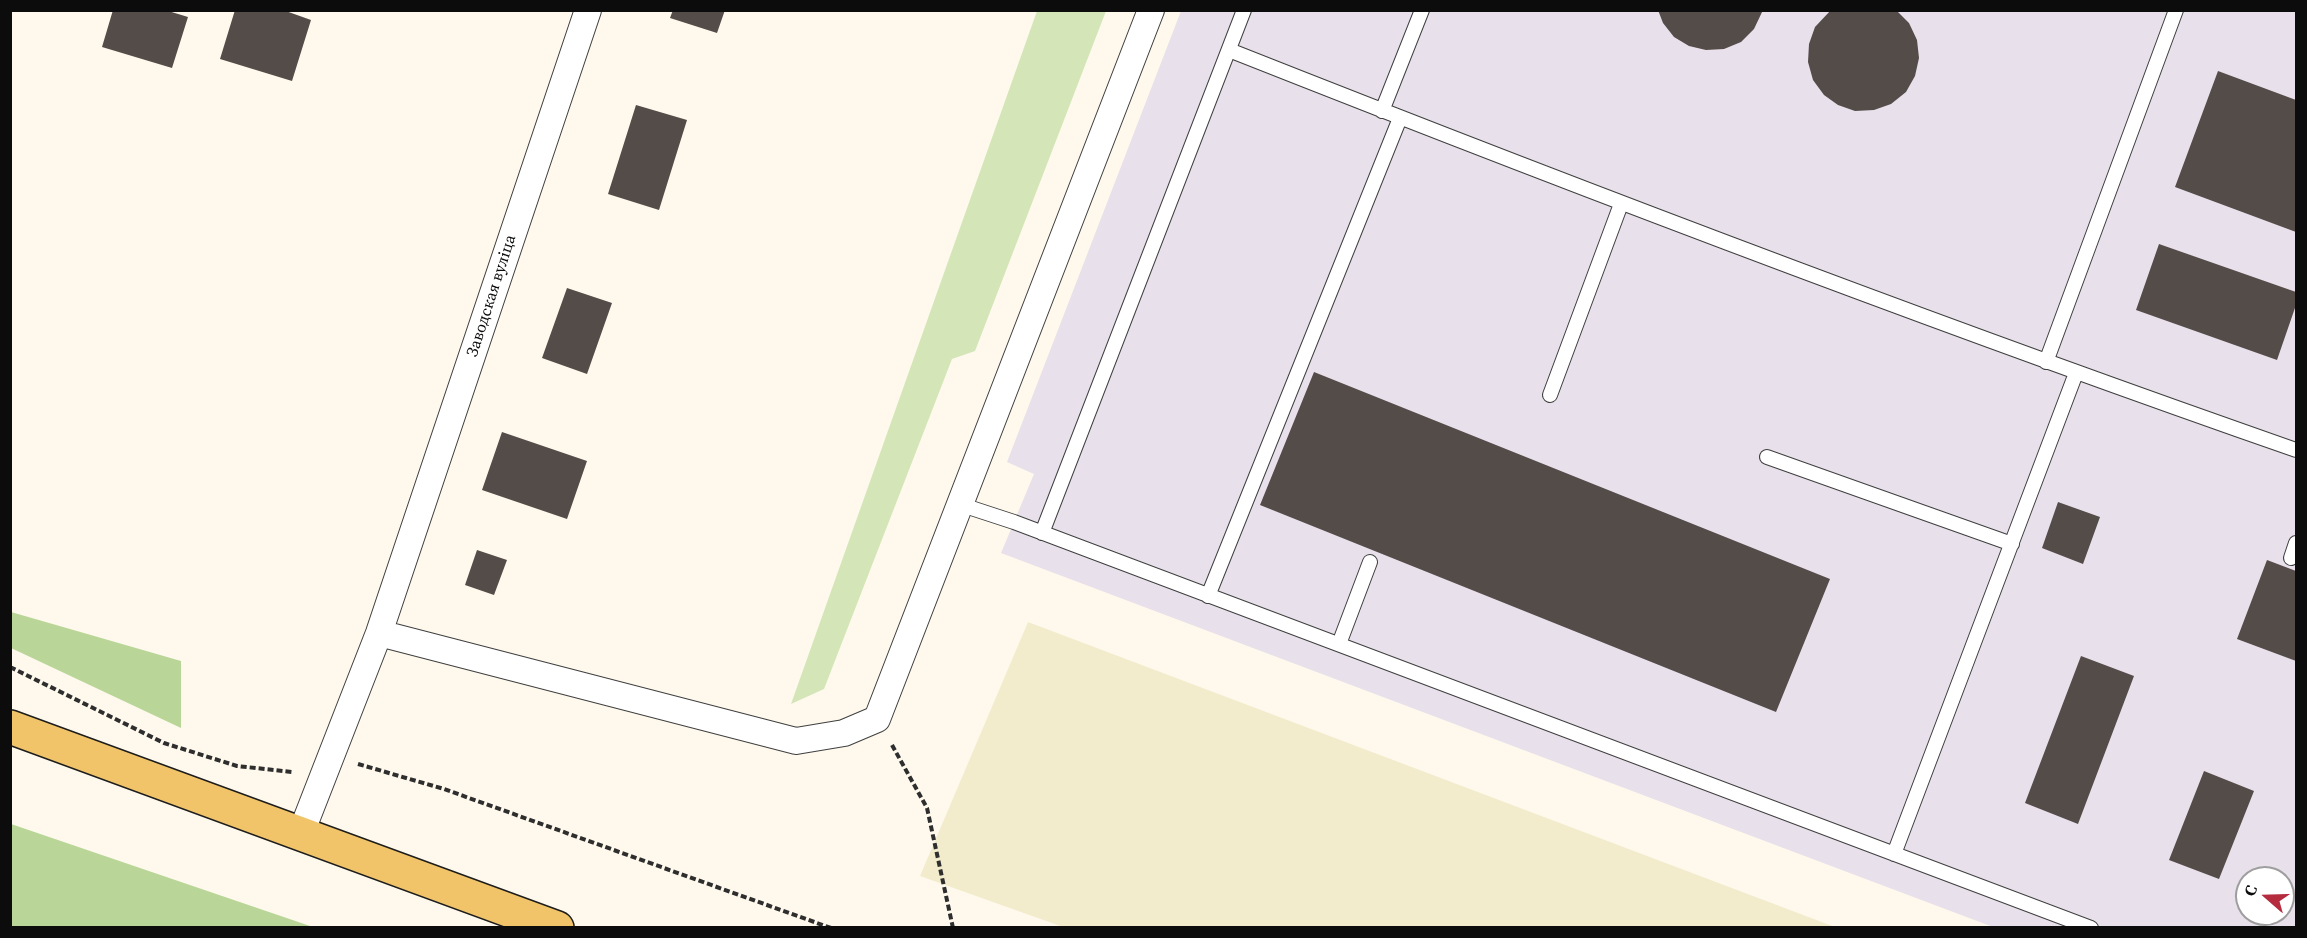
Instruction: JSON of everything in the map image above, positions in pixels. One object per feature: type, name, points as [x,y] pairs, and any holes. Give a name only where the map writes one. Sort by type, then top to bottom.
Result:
[{"type":"main road","points":[[10,727],[557,927]]},
{"type":"street","name":"Заводская вуліца","points":[[301,833],[378,633],[588,10]]},
{"type":"street","points":[[378,633],[796,741],[844,733],[877,719],[1151,10]]},
{"type":"lane","points":[[1042,533],[1244,10]]},
{"type":"lane","points":[[1382,111],[1422,10]]},
{"type":"lane","points":[[2046,362],[2176,10]]},
{"type":"lane","points":[[1229,50],[1621,204],[2076,373],[2296,450]]},
{"type":"lane","points":[[1208,596],[1400,118]]},
{"type":"lane","points":[[1550,395],[1621,204]]},
{"type":"lane","points":[[1894,854],[2076,373]]},
{"type":"lane","points":[[1767,457],[2012,544]]},
{"type":"lane","points":[[959,504],[1042,533],[2091,927]]},
{"type":"lane","points":[[2291,558],[2296,543]]},
{"type":"lane","points":[[1338,645],[1370,562]]},
{"type":"path","points":[[10,668],[164,743],[237,766],[286,773],[349,761],[444,789],[831,927]]},
{"type":"path","points":[[877,719],[927,808],[953,927]]},
{"type":"shaded area","points":[[1181,11],[2296,11],[2296,927],[1993,927],[1001,553],[1034,474],[1007,462]]},
{"type":"shaded area","points":[[1028,622],[1835,927],[1063,927],[920,876]]},
{"type":"green space","points":[[1037,11],[1106,11],[975,351],[952,359],[824,689],[791,704]]},
{"type":"green space","points":[[11,612],[181,661],[181,728],[11,648]]},
{"type":"green space","points":[[11,824],[313,927],[11,927]]},
{"type":"building","points":[[113,10],[165,10],[188,17],[172,68],[102,47]]},
{"type":"building","points":[[235,10],[283,10],[311,20],[292,81],[220,59]]},
{"type":"building","points":[[673,10],[725,10],[717,33],[670,18]]},
{"type":"building","points":[[1658,10],[1763,10],[1754,29],[1741,42],[1724,49],[1706,50],[1689,46],[1674,37],[1663,23]]},
{"type":"building","points":[[1831,10],[1896,10],[1909,23],[1917,40],[1919,58],[1915,76],[1906,92],[1891,104],[1874,110],[1855,111],[1838,105],[1824,95],[1813,80],[1808,62],[1809,44],[1815,27]]},
{"type":"building","points":[[2218,71],[2296,100],[2296,232],[2175,187]]},
{"type":"building","points":[[636,105],[687,120],[659,210],[608,194]]},
{"type":"building","points":[[2159,244],[2296,292],[2296,305],[2277,360],[2136,310]]},
{"type":"building","points":[[567,288],[612,303],[587,374],[542,358]]},
{"type":"building","points":[[1314,372],[1830,579],[1776,712],[1260,505]]},
{"type":"building","points":[[502,432],[587,461],[567,519],[482,490]]},
{"type":"building","points":[[2058,502],[2100,517],[2083,564],[2042,548]]},
{"type":"building","points":[[477,550],[507,560],[494,595],[465,585]]},
{"type":"building","points":[[2267,560],[2296,571],[2296,661],[2237,639]]},
{"type":"building","points":[[2081,656],[2134,676],[2078,824],[2025,803]]},
{"type":"building","points":[[2204,771],[2254,791],[2219,879],[2169,860]]}]
